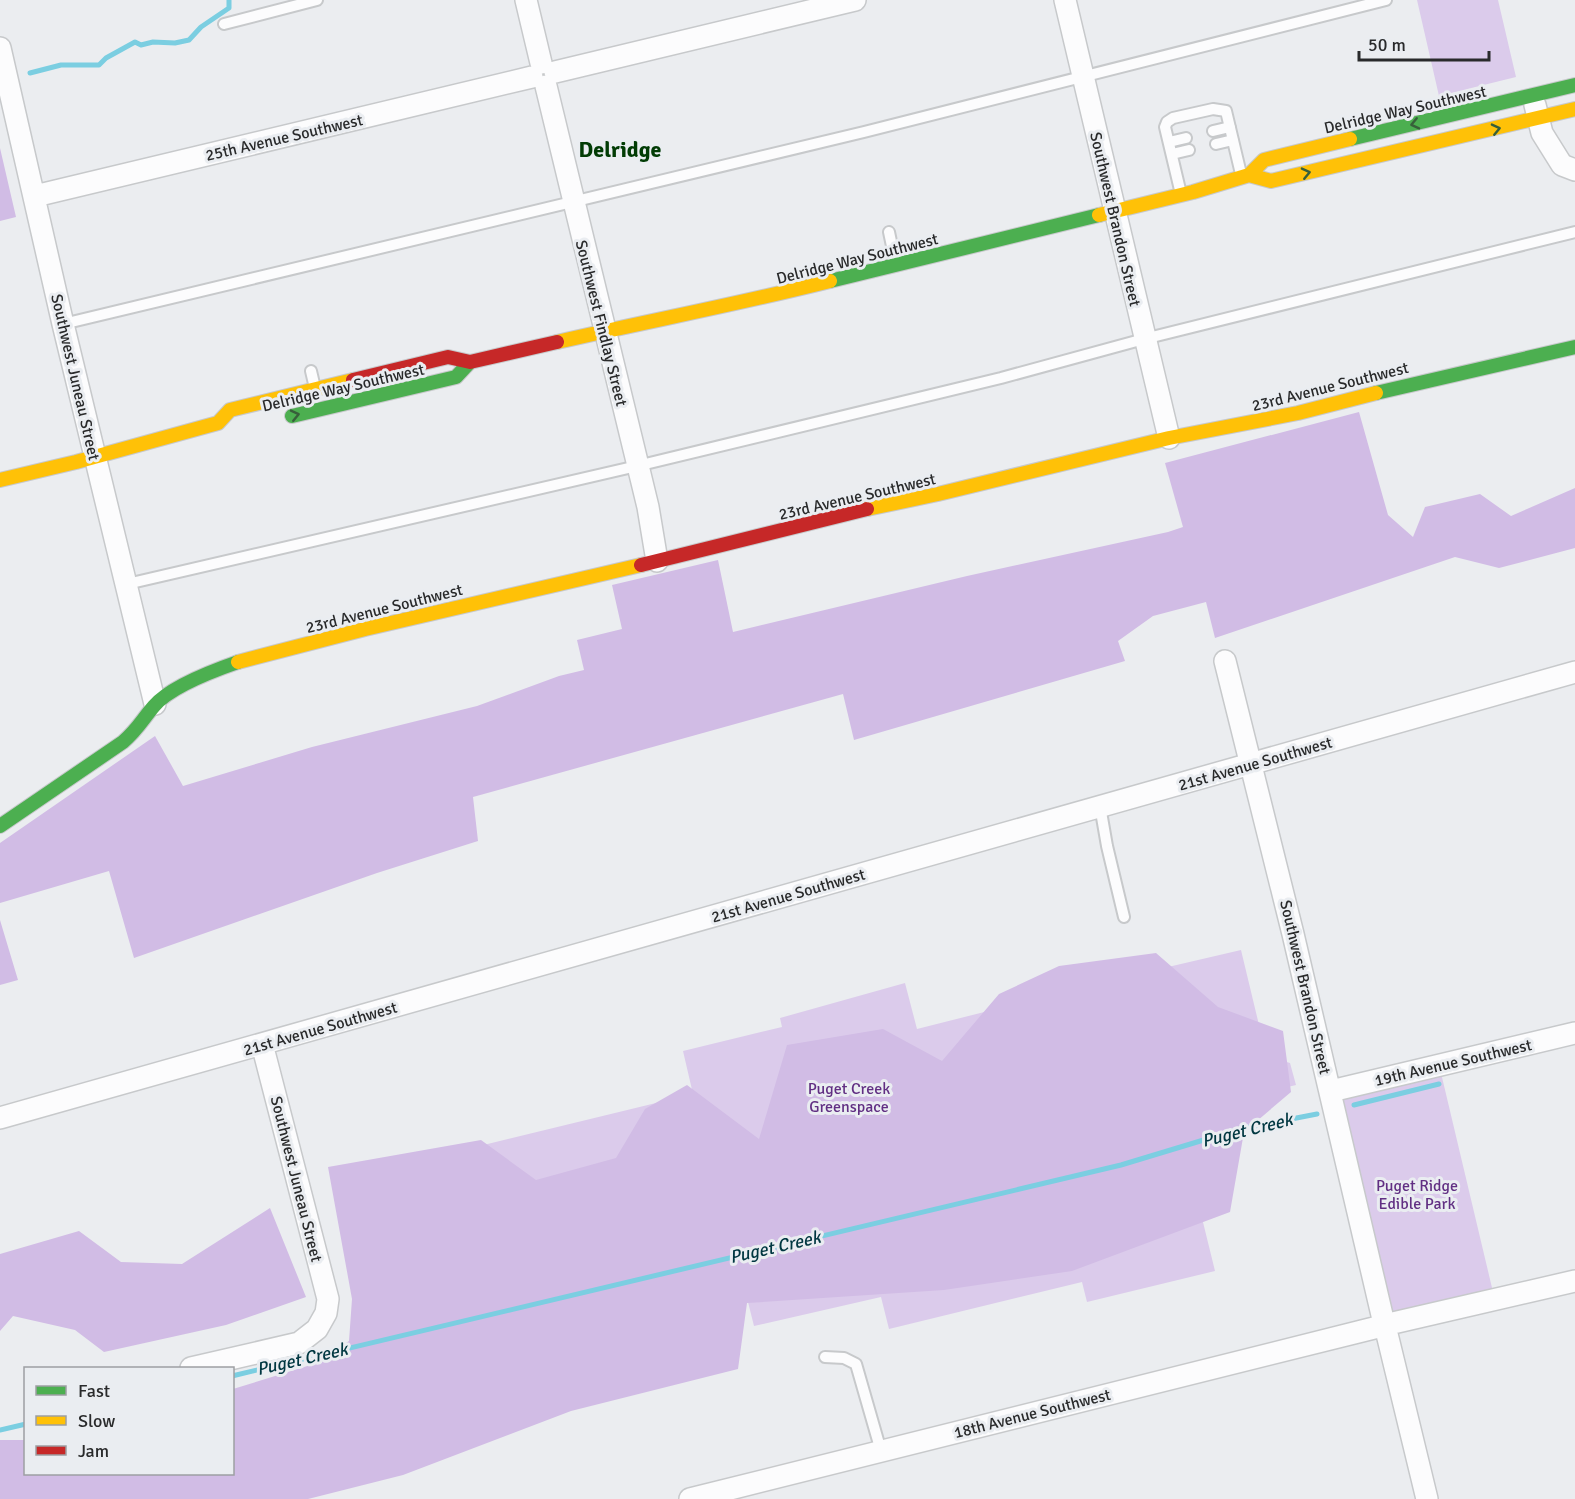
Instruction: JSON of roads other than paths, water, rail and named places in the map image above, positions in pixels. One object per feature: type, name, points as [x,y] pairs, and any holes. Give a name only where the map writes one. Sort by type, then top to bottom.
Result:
[{"type":"main road","name":"Delridge Way Southwest","points":[[0,480],[76,462],[218,423],[230,410],[448,357],[471,362],[674,315],[734,305],[1181,194],[1245,176],[1264,160],[1575,85]]},
{"type":"main road","name":"Delridge Way Southwest","points":[[1245,176],[1271,182],[1575,109]]},
{"type":"main road","name":"23rd Avenue Southwest","points":[[156,704],[201,676],[248,659],[365,629],[1168,438],[1298,413],[1420,381],[1575,347]]},
{"type":"main road","name":"Delridge Way Southwest","points":[[280,418],[456,377],[471,362]]},
{"type":"main road","points":[[218,423],[235,429]]},
{"type":"main road","points":[[0,826],[123,742],[137,730],[156,704]]},
{"type":"street","name":"Southwest Findlay Street","points":[[526,0],[648,507],[657,561]]},
{"type":"street","name":"25th Avenue Southwest","points":[[35,196],[855,0]]},
{"type":"street","name":"Southwest Brandon Street","points":[[1065,0],[1168,438]]},
{"type":"street","name":"Southwest Juneau Street","points":[[0,48],[63,324],[156,704]]},
{"type":"street","points":[[1533,96],[1542,133],[1562,165],[1575,170]]},
{"type":"street","name":"Southwest Brandon Street","points":[[1225,661],[1331,1091],[1384,1325],[1427,1499]]},
{"type":"street","name":"21st Avenue Southwest","points":[[0,1118],[1575,672]]},
{"type":"street","name":"19th Avenue Southwest","points":[[1331,1091],[1575,1033]]},
{"type":"street","name":"Southwest Juneau Street","points":[[194,1367],[299,1343],[317,1329],[326,1313],[328,1299],[262,1044]]},
{"type":"street","name":"18th Avenue Southwest","points":[[690,1499],[1384,1325],[1575,1281]]},
{"type":"lane","points":[[224,24],[317,0]]},
{"type":"lane","points":[[63,324],[573,202],[865,136],[1082,76],[1386,0]]},
{"type":"lane","points":[[1181,194],[1166,127],[1167,122],[1173,118],[1213,108],[1226,111],[1245,176]]},
{"type":"lane","points":[[1213,132],[1230,127]]},
{"type":"lane","points":[[1169,142],[1186,138]]},
{"type":"lane","points":[[1216,144],[1233,140]]},
{"type":"lane","points":[[1172,154],[1189,150]]},
{"type":"lane","points":[[889,232],[897,265]]},
{"type":"lane","points":[[127,584],[637,466],[1001,378],[1144,339],[1575,232]]},
{"type":"lane","points":[[311,371],[315,389]]},
{"type":"lane","points":[[1101,806],[1107,846],[1124,917]]},
{"type":"lane","points":[[825,1357],[844,1358],[856,1364],[881,1451]]},
{"type":"waterway","points":[[30,73],[61,65],[99,65],[106,58],[135,42],[141,45],[189,40],[201,27],[229,8],[229,0]]},
{"type":"waterway","name":"Puget Creek","points":[[1354,1105],[1439,1084]]},
{"type":"waterway","name":"Puget Creek","points":[[234,1376],[1121,1165],[1240,1129],[1317,1114]]},
{"type":"waterway","name":"Puget Creek","points":[[0,1430],[24,1424]]},
{"type":"district","name":"Delridge","points":[[620,149]]},
{"type":"park label","name":"Puget Creek Greenspace","points":[[849,1097]]},
{"type":"park label","name":"Puget Ridge Edible Park","points":[[1417,1194]]}]
